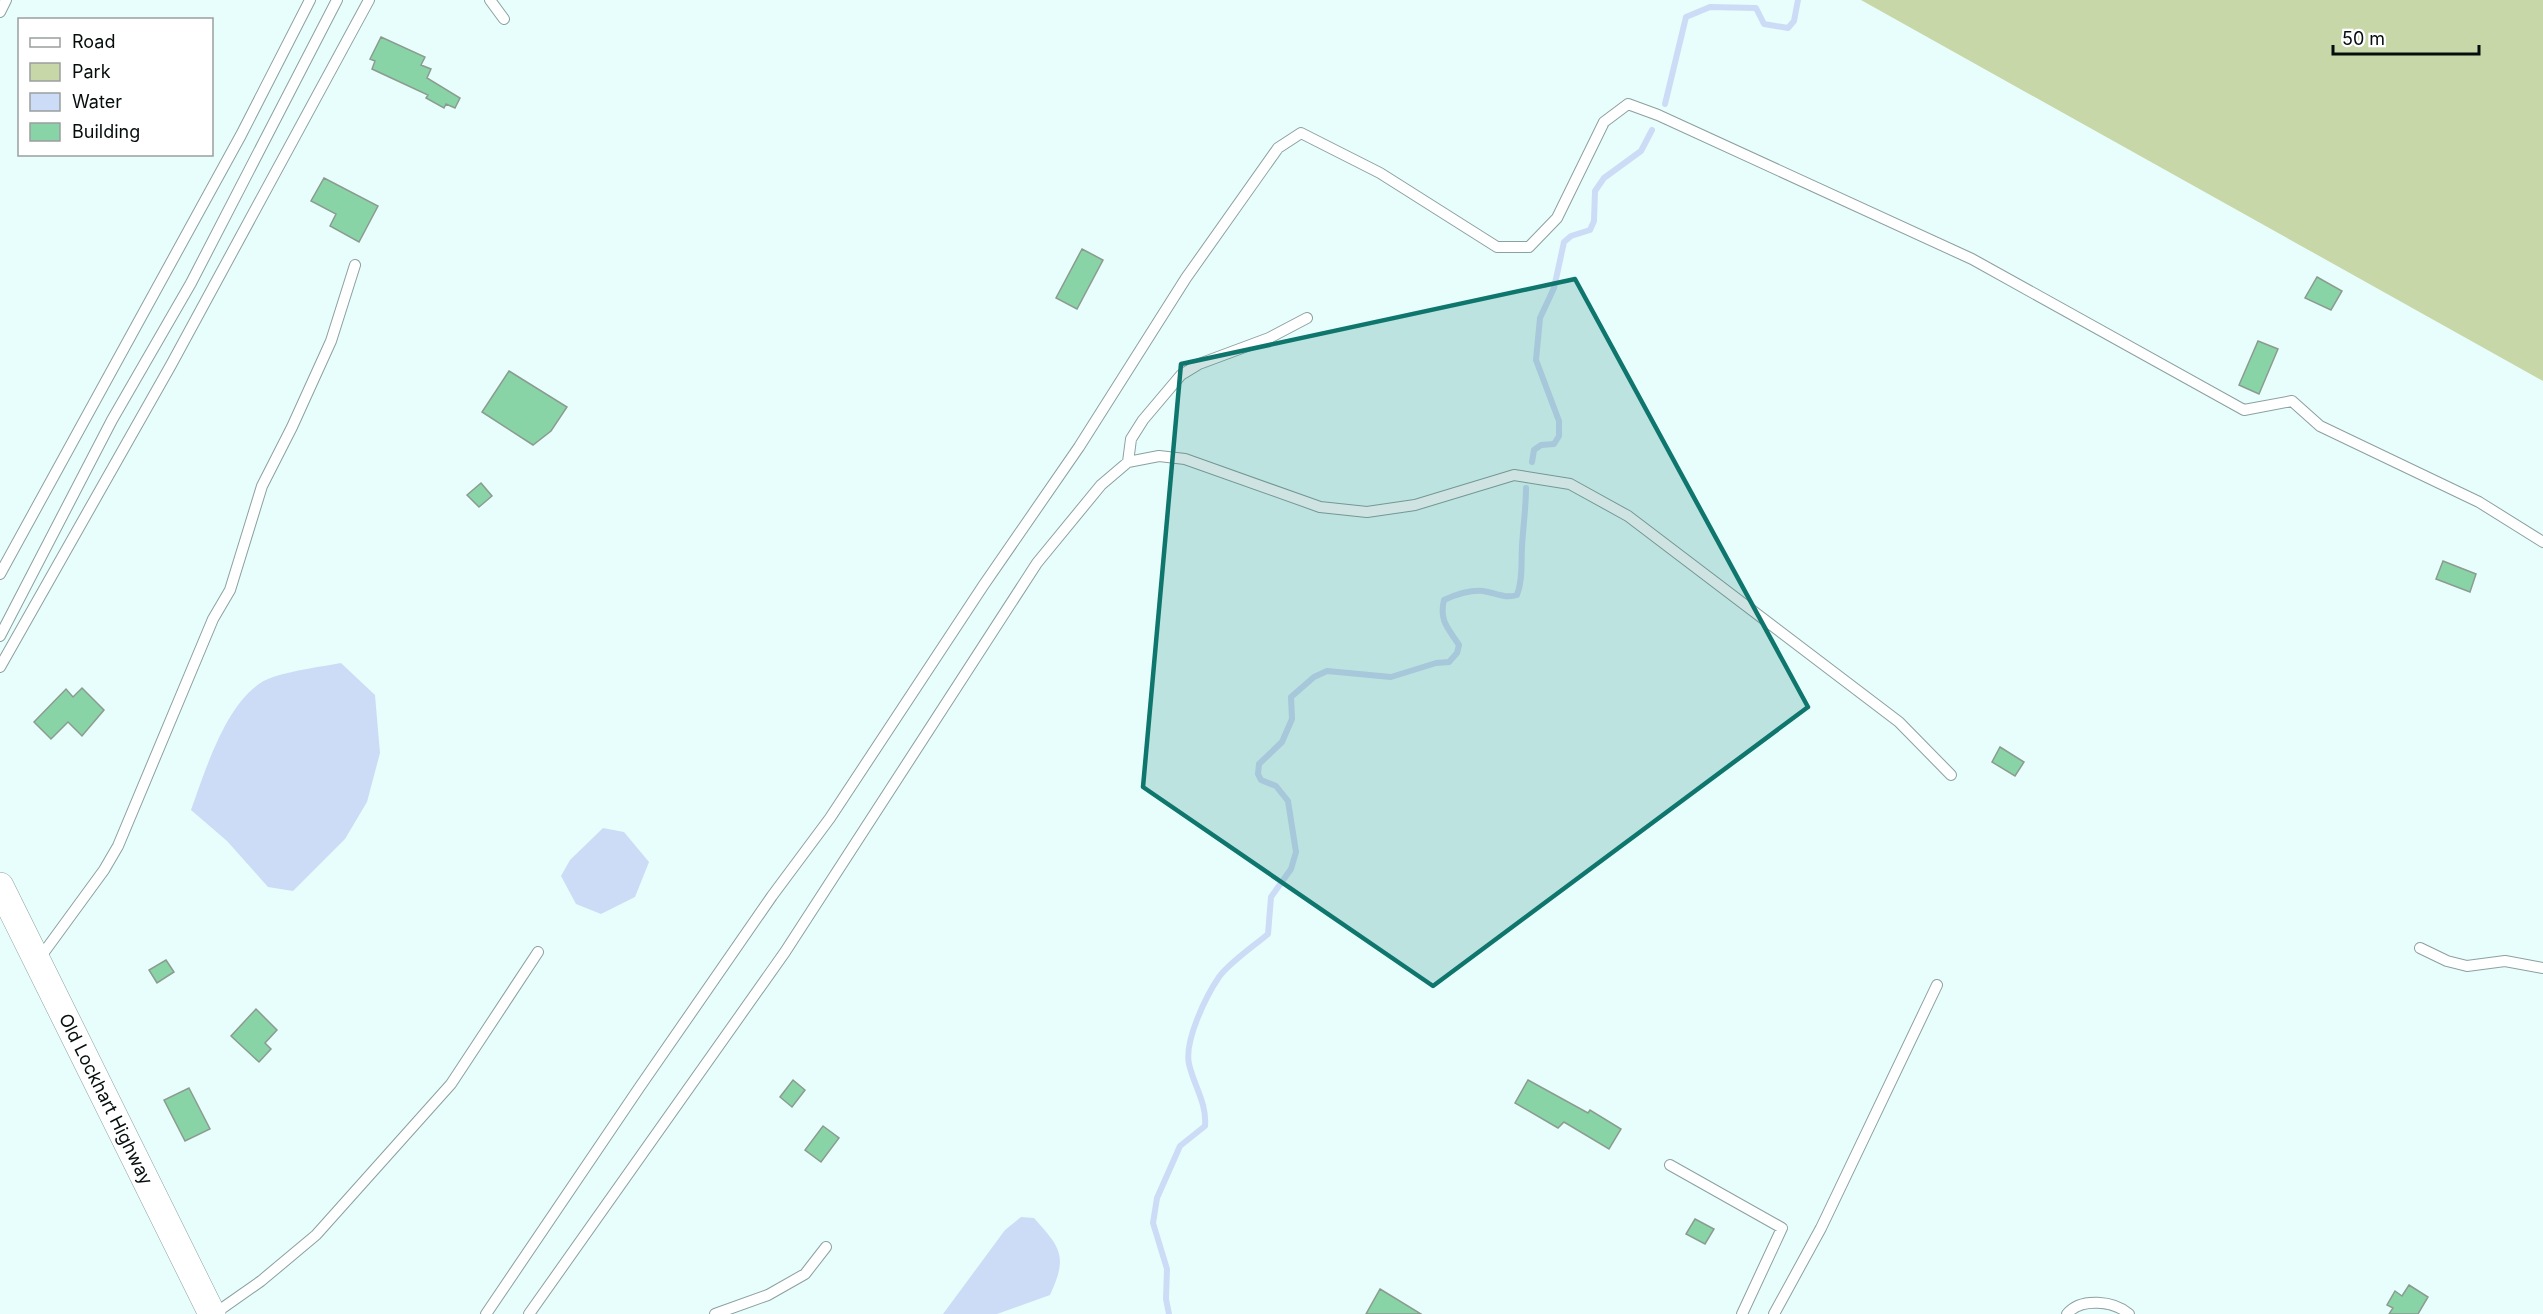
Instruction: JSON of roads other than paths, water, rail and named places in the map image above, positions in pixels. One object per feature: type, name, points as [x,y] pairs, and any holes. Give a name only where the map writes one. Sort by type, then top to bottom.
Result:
[{"type":"street","name":"Old Lockhart Highway","points":[[0,886],[213,1314]]},
{"type":"lane","points":[[0,12],[6,0]]},
{"type":"lane","points":[[0,573],[236,145],[310,0]]},
{"type":"lane","points":[[0,636],[112,420],[202,262],[337,0]]},
{"type":"lane","points":[[0,667],[171,365],[369,0]]},
{"type":"lane","points":[[490,0],[504,19]]},
{"type":"lane","points":[[486,1314],[679,1030],[772,896],[830,818],[983,586],[1079,447],[1186,278],[1278,148],[1301,133],[1380,173],[1497,247],[1529,247],[1557,218],[1604,122],[1628,104],[1658,115],[1972,260],[2244,410],[2292,401],[2320,426],[2479,502],[2543,542]]},
{"type":"lane","points":[[37,962],[104,870],[118,846],[213,619],[230,590],[258,495],[331,341],[355,265]]},
{"type":"lane","points":[[1128,462],[1131,439],[1137,429],[1181,375],[1198,364],[1269,338],[1307,318]]},
{"type":"lane","points":[[529,1314],[785,952],[1037,562],[1101,484],[1128,462],[1159,456],[1185,459],[1320,507],[1366,512],[1415,505],[1514,475],[1570,484],[1628,516],[1871,701],[1899,723],[1951,775]]},
{"type":"lane","points":[[2420,948],[2447,961],[2467,966],[2505,962],[2543,968]]},
{"type":"lane","points":[[213,1314],[261,1281],[316,1235],[451,1083],[538,952]]},
{"type":"lane","points":[[1774,1314],[1821,1228],[1937,985]]},
{"type":"lane","points":[[1670,1166],[1782,1228],[1742,1314]]},
{"type":"lane","points":[[715,1314],[768,1295],[805,1274],[826,1247]]},
{"type":"lane","points":[[2067,1314],[2070,1309],[2089,1303],[2110,1304],[2129,1314]]},
{"type":"water","points":[[341,663],[375,695],[380,753],[367,802],[345,839],[293,891],[268,887],[227,841],[191,810],[221,733],[244,698],[257,685],[273,677]]},
{"type":"water","points":[[603,828],[624,832],[649,862],[635,897],[601,914],[576,904],[561,876],[570,860]]},
{"type":"water","points":[[1021,1217],[1034,1218],[1056,1245],[1059,1253],[1059,1271],[1050,1295],[997,1314],[943,1314],[1005,1230]]},
{"type":"waterway","points":[[1665,104],[1686,17],[1710,7],[1756,8],[1764,24],[1788,28],[1794,21],[1798,0]]},
{"type":"waterway","points":[[1532,462],[1534,450],[1541,445],[1554,444],[1559,436],[1559,421],[1536,360],[1540,318],[1554,288],[1564,242],[1571,236],[1590,230],[1594,221],[1595,191],[1604,178],[1641,151],[1652,130]]},
{"type":"waterway","points":[[1169,1314],[1166,1299],[1167,1269],[1153,1223],[1157,1198],[1180,1146],[1205,1126],[1202,1102],[1189,1064],[1188,1054],[1193,1031],[1202,1007],[1219,977],[1268,934],[1271,897],[1291,869],[1296,852],[1288,801],[1276,786],[1261,780],[1258,774],[1259,764],[1282,742],[1292,719],[1291,697],[1314,677],[1327,671],[1391,677],[1436,663],[1449,662],[1457,653],[1459,645],[1444,619],[1444,600],[1473,591],[1504,596],[1517,595],[1521,577],[1526,488]]}]
